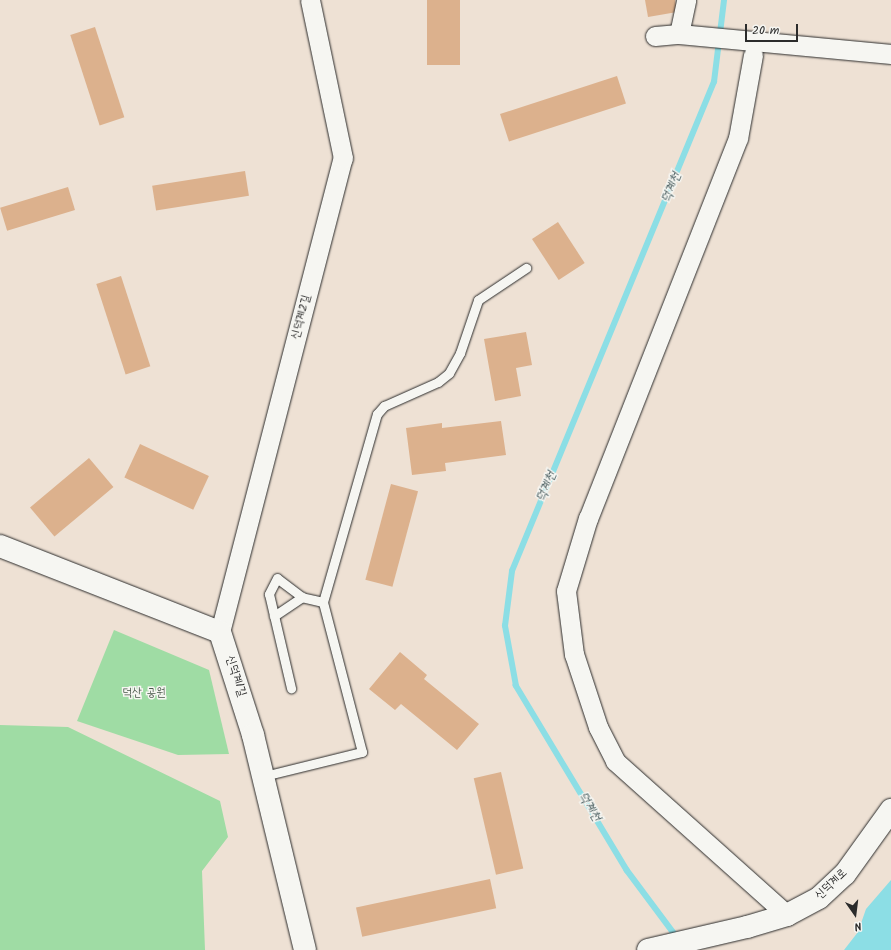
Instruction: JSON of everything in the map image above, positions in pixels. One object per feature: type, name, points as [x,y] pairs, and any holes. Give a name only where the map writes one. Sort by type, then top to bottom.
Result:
[{"type":"street","name":"신덕계2길","points":[[220,632],[343,158],[310,0]]},
{"type":"street","points":[[679,34],[686,0]]},
{"type":"street","points":[[655,36],[679,34],[772,44],[891,54]]},
{"type":"street","points":[[753,55],[738,138],[588,518],[566,591],[574,654],[598,727],[615,761],[787,914]]},
{"type":"street","points":[[0,546],[220,632]]},
{"type":"street","name":"신덕계1길","points":[[220,632],[233,664],[264,776],[305,950]]},
{"type":"street","name":"신덕계로","points":[[652,950],[747,927],[787,914],[819,898],[845,874],[891,810]]},
{"type":"lane","points":[[264,776],[362,752],[323,602],[377,414],[384,406],[438,382],[448,373],[460,354],[478,300],[526,268]]},
{"type":"lane","points":[[291,688],[269,594],[277,578],[302,597],[323,602]]},
{"type":"lane","points":[[274,616],[302,597]]},
{"type":"green space","name":"덕산 공원","points":[[114,630],[209,670],[229,754],[178,755],[77,721]]},
{"type":"green space","points":[[0,725],[68,727],[220,801],[228,837],[202,871],[205,950],[0,950]]},
{"type":"water","points":[[891,880],[891,950],[844,950],[858,932],[866,909]]},
{"type":"building","points":[[427,0],[460,0],[460,65],[427,65]]},
{"type":"building","points":[[645,0],[675,0],[677,12],[648,17]]},
{"type":"building","points":[[95,27],[124,117],[100,125],[70,35]]},
{"type":"building","points":[[617,76],[626,104],[509,142],[500,114]]},
{"type":"building","points":[[245,171],[249,196],[156,210],[152,186]]},
{"type":"building","points":[[68,187],[75,210],[7,231],[0,208]]},
{"type":"building","points":[[558,222],[585,263],[559,280],[532,239]]},
{"type":"building","points":[[121,276],[150,366],[126,374],[96,284]]},
{"type":"building","points":[[526,332],[532,365],[516,368],[521,396],[495,401],[484,339]]},
{"type":"building","points":[[501,421],[506,455],[445,463],[446,471],[412,475],[406,428],[442,423],[442,428]]},
{"type":"building","points":[[140,444],[209,476],[193,510],[124,478]]},
{"type":"building","points":[[89,458],[113,487],[54,537],[30,507]]},
{"type":"building","points":[[391,484],[418,491],[392,587],[365,580]]},
{"type":"building","points":[[400,652],[427,675],[424,679],[479,724],[457,750],[401,704],[395,710],[369,689]]},
{"type":"building","points":[[501,772],[523,868],[496,875],[474,778]]},
{"type":"building","points":[[490,879],[496,908],[362,937],[356,907]]},
{"type":"waterway","name":"덕계천","points":[[677,938],[627,871],[516,686],[505,626],[512,571],[714,82],[724,0]]}]
